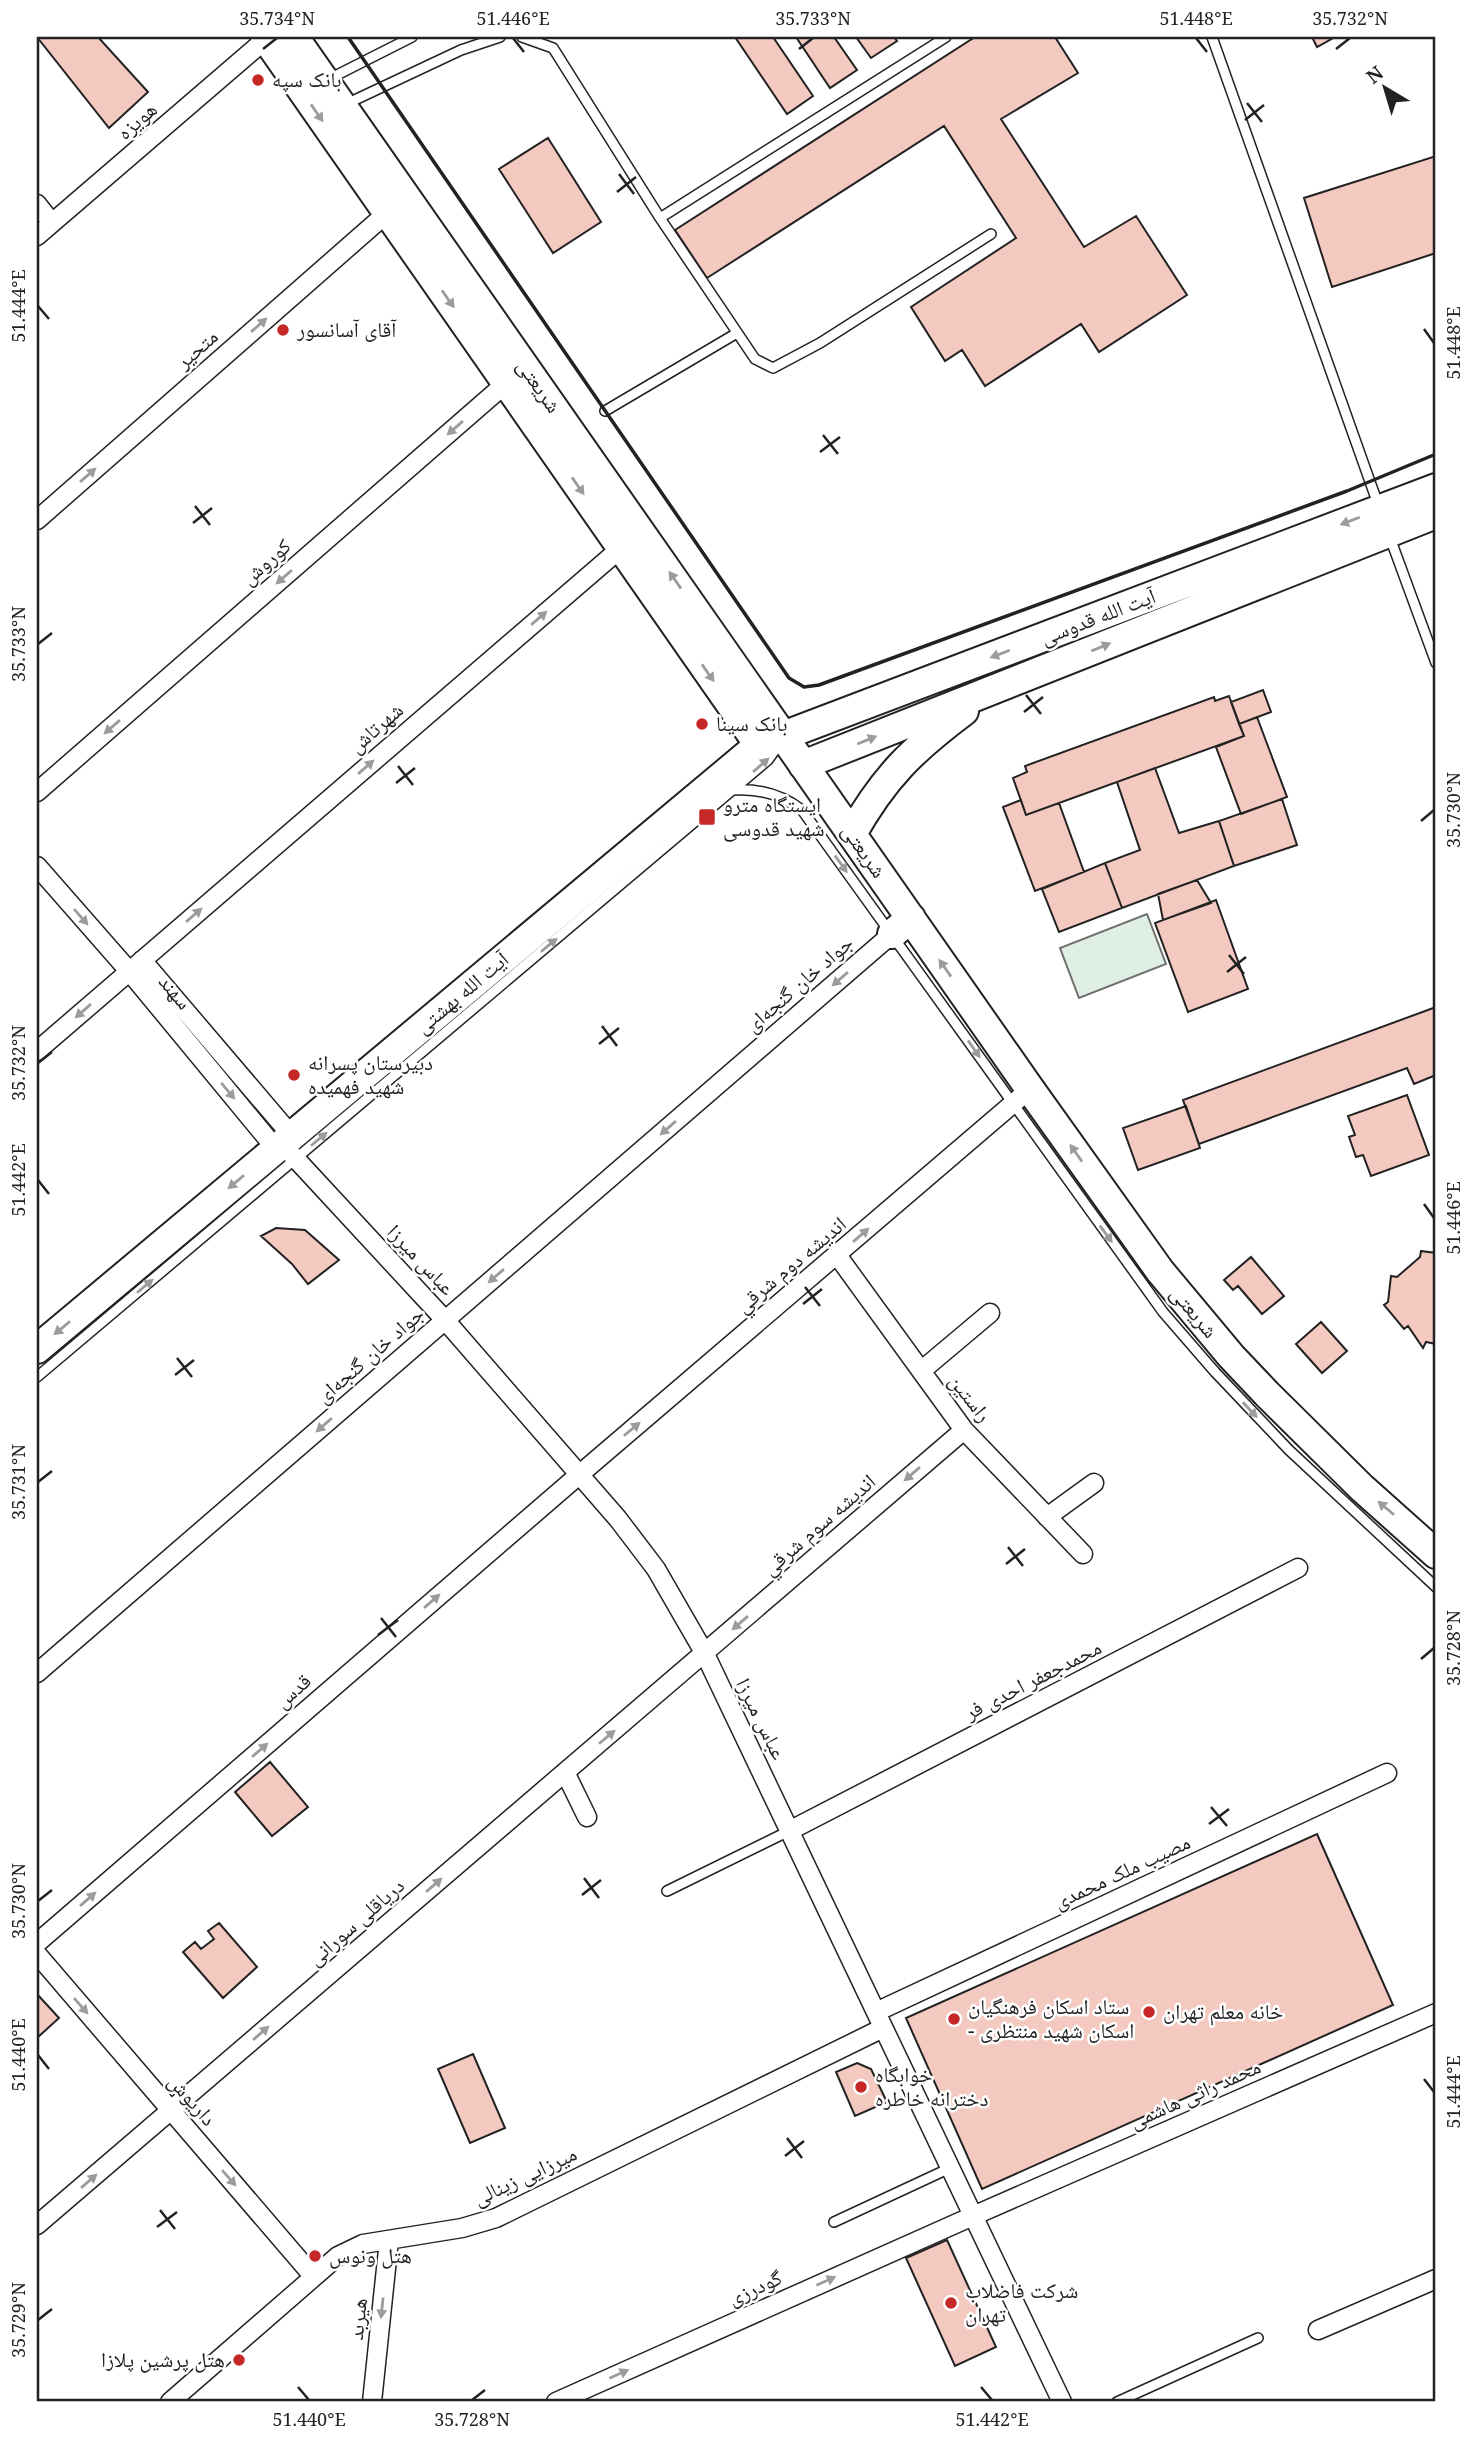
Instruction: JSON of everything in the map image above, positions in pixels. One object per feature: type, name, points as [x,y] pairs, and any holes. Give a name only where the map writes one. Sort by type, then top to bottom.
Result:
[{"type":"main road","name":"شریعتی","points":[[294,37],[342,106],[397,205]]},
{"type":"main road","name":"شریعتی","points":[[265,38],[397,205],[772,741],[803,765],[852,834],[901,926],[1022,1097],[1231,1356],[1332,1460],[1436,1554]]},
{"type":"main road","name":"آیت الله قدوسی","points":[[803,765],[990,691],[1384,521],[1436,488]]},
{"type":"main road","name":"آیت الله قدوسی","points":[[772,741],[1384,521],[1436,514]]},
{"type":"main road","points":[[852,834],[874,796],[906,758],[990,691]]},
{"type":"main road","name":"آیت الله بهشتی","points":[[37,1349],[287,1147],[772,741]]},
{"type":"street","name":"هویزه","points":[[37,236],[265,38]]},
{"type":"street","points":[[37,204],[52,223]]},
{"type":"street","name":"متحیر","points":[[37,520],[397,205]]},
{"type":"street","name":"کوروش","points":[[37,792],[516,375]]},
{"type":"street","name":"شهرتاش","points":[[37,1051],[630,539]]},
{"type":"street","name":"سهند","points":[[37,866],[135,965],[287,1147]]},
{"type":"street","name":"جواد خان گنجه‌ای","points":[[37,1673],[901,926]]},
{"type":"street","name":"انديشه دوم شرقي","points":[[580,1474],[1022,1097]]},
{"type":"street","name":"عباس میرزا","points":[[287,1147],[445,1320],[580,1474],[656,1569],[705,1654],[1062,2402]]},
{"type":"street","name":"راستین","points":[[837,1255],[964,1430],[1083,1554]]},
{"type":"street","points":[[921,1371],[990,1313]]},
{"type":"street","name":"اندیشه سوم شرقي","points":[[705,1654],[964,1430]]},
{"type":"street","name":"قدس","points":[[37,1943],[580,1474]]},
{"type":"street","points":[[1047,1517],[1094,1483]]},
{"type":"street","name":"محمدجعفر احدی فر","points":[[789,1831],[1298,1569]]},
{"type":"street","name":"دریاقلی سورانی","points":[[37,2225],[705,1654]]},
{"type":"street","points":[[565,1772],[587,1817]]},
{"type":"street","name":"مصیب ملک محمدی","points":[[879,2020],[1387,1773]]},
{"type":"street","name":"داریوش","points":[[37,1954],[313,2276]]},
{"type":"street","name":"محمد راثی هاشمی","points":[[973,2216],[1436,2013]]},
{"type":"street","name":"میرزایی زینالی","points":[[170,2402],[338,2256],[363,2244],[461,2228],[496,2217],[879,2020]]},
{"type":"street","name":"گودرزی","points":[[556,2402],[973,2216]]},
{"type":"street","name":"هیربد","points":[[372,2402],[389,2240]]},
{"type":"street","points":[[1318,2330],[1436,2279]]},
{"type":"lane","points":[[325,81],[412,37]]},
{"type":"lane","points":[[342,106],[461,50],[500,37]]},
{"type":"lane","points":[[522,37],[553,48],[660,218],[737,333],[755,359],[773,369],[820,343],[991,234]]},
{"type":"lane","points":[[660,218],[946,37]]},
{"type":"lane","points":[[1212,37],[1436,663]]},
{"type":"lane","points":[[605,411],[737,333]]},
{"type":"lane","points":[[37,1377],[287,1147],[768,760],[772,741]]},
{"type":"lane","points":[[732,790],[763,791],[786,799],[802,810],[901,926]]},
{"type":"lane","points":[[1022,1097],[1143,1286],[1184,1338],[1289,1450],[1436,1587]]},
{"type":"lane","points":[[667,1891],[789,1831]]},
{"type":"lane","points":[[834,2222],[950,2168]]},
{"type":"lane","points":[[1118,2402],[1258,2338]]},
{"type":"green space","points":[[1147,914],[1166,964],[1079,998],[1060,948]]},
{"type":"building","points":[[37,37],[98,37],[148,92],[109,128]]},
{"type":"building","points":[[735,37],[773,37],[813,96],[787,114]]},
{"type":"building","points":[[796,37],[834,37],[857,70],[830,88]]},
{"type":"building","points":[[856,37],[894,37],[897,41],[871,58]]},
{"type":"building","points":[[975,37],[1055,37],[1078,73],[1001,119],[1084,247],[1136,216],[1187,295],[1099,352],[1081,324],[985,386],[962,350],[945,361],[911,307],[1016,238],[944,126],[707,278],[675,230]]},
{"type":"building","points":[[1312,37],[1335,37],[1317,47]]},
{"type":"building","points":[[548,138],[601,222],[553,253],[499,169]]},
{"type":"building","points":[[1436,156],[1436,253],[1332,287],[1304,198]]},
{"type":"building","points":[[1263,690],[1271,712],[1239,724],[1231,702]]},
{"type":"building","points":[[1229,696],[1244,736],[1026,815],[1013,778],[1027,772],[1025,766],[1214,697],[1215,701]]},
{"type":"building","points":[[1257,717],[1287,797],[1241,814],[1216,747],[1244,736],[1239,724]]},
{"type":"building","points":[[1155,768],[1179,833],[1219,821],[1234,866],[1122,908],[1105,863],[1140,850],[1117,782]]},
{"type":"building","points":[[1282,799],[1297,845],[1234,866],[1219,821]]},
{"type":"building","points":[[1021,800],[1026,815],[1059,803],[1084,872],[1035,891],[1003,807]]},
{"type":"building","points":[[1105,863],[1122,908],[1059,932],[1042,889]]},
{"type":"building","points":[[1197,880],[1211,903],[1163,920],[1158,894]]},
{"type":"building","points":[[1216,900],[1248,989],[1188,1012],[1155,923]]},
{"type":"building","points":[[1436,1007],[1436,1075],[1414,1084],[1407,1068],[1199,1144],[1183,1100]]},
{"type":"building","points":[[1407,1095],[1429,1155],[1371,1176],[1363,1155],[1356,1157],[1349,1137],[1355,1135],[1348,1116]]},
{"type":"building","points":[[1186,1106],[1200,1148],[1138,1170],[1123,1128]]},
{"type":"building","points":[[276,1228],[305,1230],[339,1260],[308,1284],[292,1264],[261,1236]]},
{"type":"building","points":[[1421,1251],[1436,1253],[1436,1344],[1426,1342],[1423,1348],[1408,1326],[1404,1329],[1384,1305],[1388,1302],[1391,1276],[1397,1277],[1420,1257]]},
{"type":"building","points":[[1251,1257],[1284,1296],[1262,1314],[1238,1286],[1233,1290],[1224,1280]]},
{"type":"building","points":[[1321,1322],[1347,1351],[1322,1373],[1296,1344]]},
{"type":"building","points":[[270,1762],[308,1807],[272,1836],[235,1792]]},
{"type":"building","name":"خانه معلم تهران","points":[[1317,1834],[1393,2005],[982,2189],[906,2018]]},
{"type":"building","points":[[219,1923],[257,1967],[223,1998],[183,1952],[195,1942],[201,1949],[214,1939],[208,1931]]},
{"type":"building","points":[[37,1994],[59,2018],[37,2038]]},
{"type":"building","points":[[473,2054],[505,2128],[470,2143],[438,2069]]},
{"type":"building","name":"خوابگاه دخترانه خاطره","points":[[857,2063],[871,2069],[887,2102],[855,2116],[836,2072]]},
{"type":"building","name":"شرکت فاضلاب تهران","points":[[947,2240],[996,2347],[955,2366],[906,2258]]},
{"type":"wall","points":[[348,37],[789,678],[804,687],[819,685],[1347,491],[1436,454]]},
{"type":"place","name":"بانک سپه","points":[[258,80]]},
{"type":"place","name":"آقای آسانسور","points":[[283,330]]},
{"type":"place","name":"بانک سینا","points":[[702,724]]},
{"type":"place","name":"ایستگاه مترو شهید قدوسی","points":[[707,817]]},
{"type":"place","name":"دبیرستان پسرانه شهید فهمیده","points":[[294,1075]]},
{"type":"place","name":"خانه معلم تهران","points":[[1149,2012]]},
{"type":"place","name":"ستاد اسکان فرهنگیان - اسکان شهید منتظری","points":[[954,2019]]},
{"type":"place","name":"خوابگاه دخترانه خاطره","points":[[861,2087]]},
{"type":"place","name":"هتل ونوس","points":[[315,2256]]},
{"type":"place","name":"شرکت فاضلاب تهران","points":[[951,2303]]},
{"type":"place","name":"هتل پرشین پلازا","points":[[239,2360]]}]
